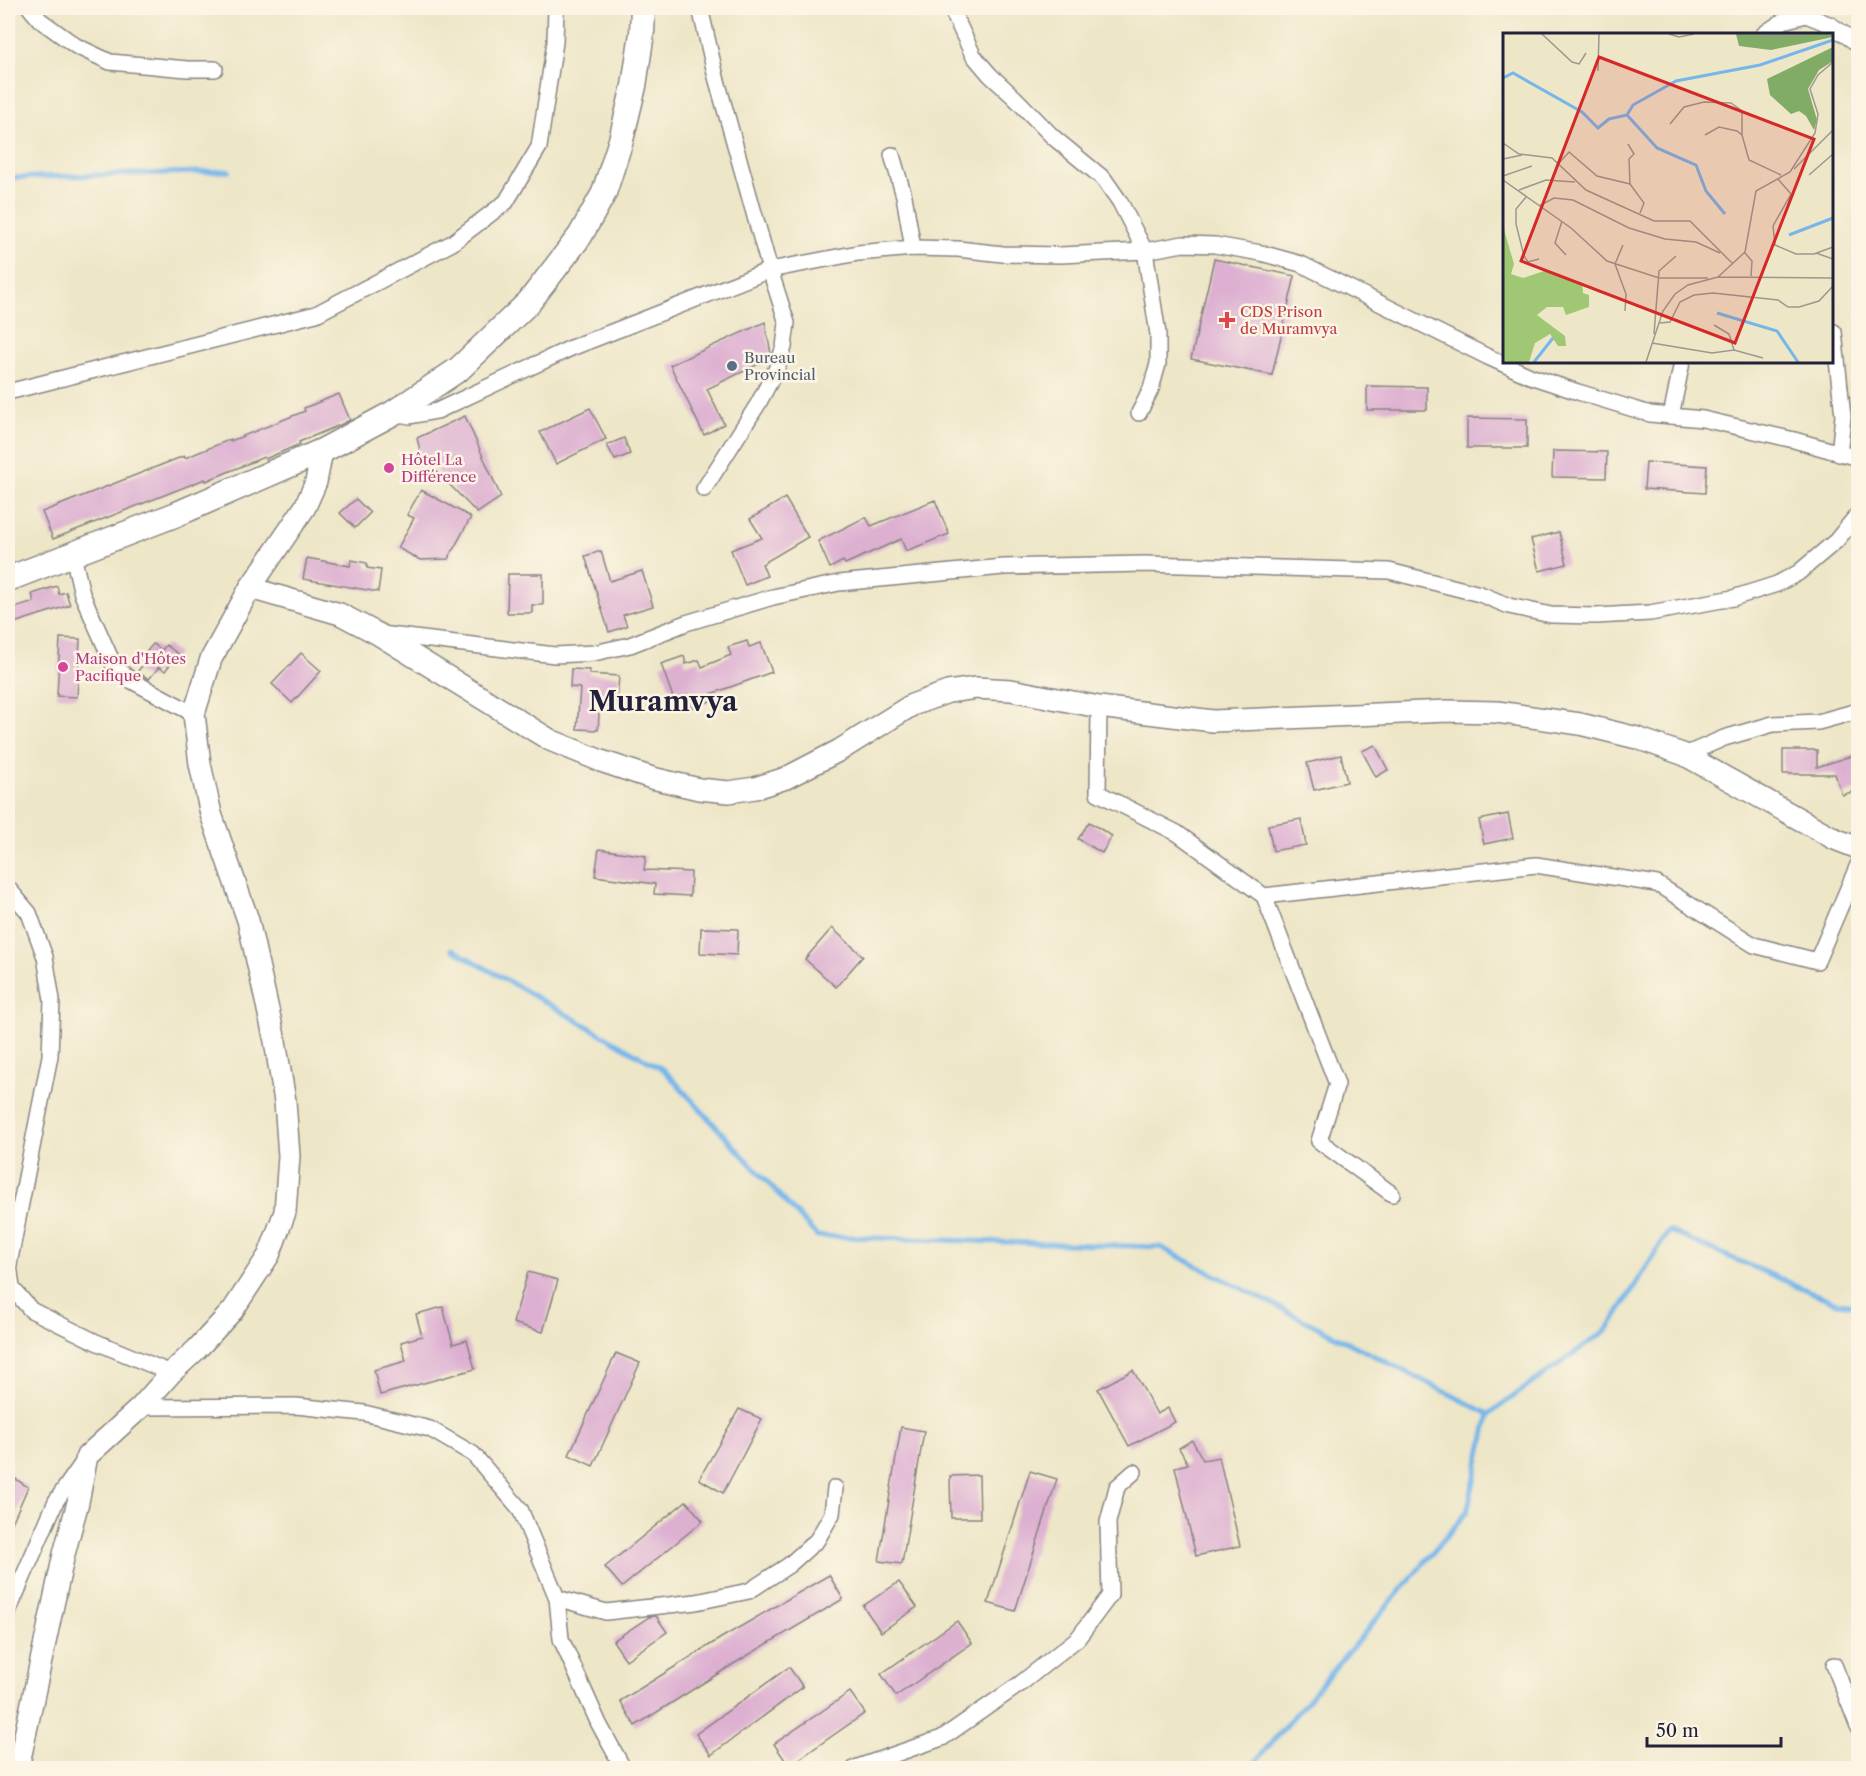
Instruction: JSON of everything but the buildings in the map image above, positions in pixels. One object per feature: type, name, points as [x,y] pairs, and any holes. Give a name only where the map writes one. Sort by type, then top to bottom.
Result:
[{"type":"main road","points":[[8,579],[177,514],[322,451],[393,413],[459,369],[529,302],[580,236],[604,193],[621,140],[634,86],[642,33],[643,8]]},
{"type":"main road","points":[[18,1768],[63,1554],[78,1502],[87,1456],[141,1407],[233,1310],[269,1255],[285,1212],[289,1156],[285,1101],[275,1041],[248,920],[211,814],[200,764],[194,714],[211,659],[250,588],[305,507],[316,482],[322,451]]},
{"type":"main road","points":[[250,588],[340,614],[378,634],[550,740],[601,761],[652,778],[709,790],[729,792],[755,788],[786,778],[840,750],[912,705],[948,692],[976,688],[1011,690],[1099,707],[1213,721],[1448,711],[1497,712],[1580,724],[1637,738],[1685,755],[1825,834],[1858,848]]},
{"type":"street","points":[[30,8],[40,20],[76,46],[110,62],[187,69],[215,69]]},
{"type":"street","points":[[8,392],[316,314],[452,243],[506,202],[539,147],[555,42],[556,8]]},
{"type":"street","points":[[700,8],[716,77],[787,323],[784,347],[776,370],[758,404],[704,489]]},
{"type":"street","points":[[951,8],[973,56],[1053,137],[1104,179],[1120,202],[1145,251],[1158,334],[1158,364],[1151,389],[1139,413]]},
{"type":"street","points":[[1765,33],[1783,21],[1806,15],[1831,25],[1858,44]]},
{"type":"street","points":[[892,155],[904,196],[913,249]]},
{"type":"street","points":[[393,413],[410,416],[437,411],[571,348],[770,270],[858,253],[913,249],[958,249],[1004,254],[1060,255],[1145,251],[1183,244],[1215,245],[1261,253],[1301,264],[1530,376],[1650,414],[1703,419],[1782,437],[1858,458]]},
{"type":"street","points":[[1834,332],[1843,416],[1839,454]]},
{"type":"street","points":[[1671,416],[1682,363]]},
{"type":"street","points":[[378,634],[555,655],[594,654],[630,645],[686,623],[764,599],[839,584],[1003,567],[1133,564],[1389,571],[1480,594],[1509,606],[1551,615],[1596,616],[1650,613],[1733,598],[1777,584],[1798,573],[1836,541],[1858,514]]},
{"type":"street","points":[[73,555],[82,594],[114,666],[132,681],[194,714]]},
{"type":"street","points":[[1099,707],[1098,793],[1177,833],[1264,896],[1337,1084],[1319,1141],[1392,1194]]},
{"type":"street","points":[[1685,755],[1724,738],[1773,724],[1818,722],[1858,711]]},
{"type":"street","points":[[1264,896],[1536,865],[1657,884],[1754,945],[1818,961],[1858,865]]},
{"type":"street","points":[[8,888],[29,913],[45,957],[52,1000],[50,1056],[9,1264],[12,1288],[31,1310],[96,1342],[171,1373]]},
{"type":"street","points":[[141,1407],[296,1406],[364,1413],[430,1429],[473,1454],[520,1509],[557,1598],[561,1639],[599,1724],[623,1768]]},
{"type":"street","points":[[8,1612],[56,1502],[87,1456]]},
{"type":"street","points":[[855,1768],[942,1738],[1020,1684],[1078,1638],[1110,1595],[1108,1521],[1117,1487],[1134,1472]]},
{"type":"street","points":[[557,1598],[606,1612],[696,1602],[749,1591],[789,1565],[817,1540],[832,1514],[836,1488]]},
{"type":"street","points":[[1834,1665],[1858,1726]]},
{"type":"waterway","points":[[8,178],[229,171]]},
{"type":"waterway","points":[[452,949],[664,1070],[817,1236],[1160,1247],[1489,1414]]},
{"type":"waterway","points":[[1250,1768],[1467,1512],[1489,1414],[1608,1329],[1669,1231],[1837,1303],[1858,1305]]},
{"type":"place","name":"CDS Prison de Muramvya","points":[[1227,320]]},
{"type":"place","name":"Bureau Provincial","points":[[732,366]]},
{"type":"place","name":"Hôtel La Différence","points":[[389,468]]},
{"type":"place","name":"Maison d'Hôtes Pacifique","points":[[63,667]]},
{"type":"district","name":"Muramvya","points":[[663,701]]}]
